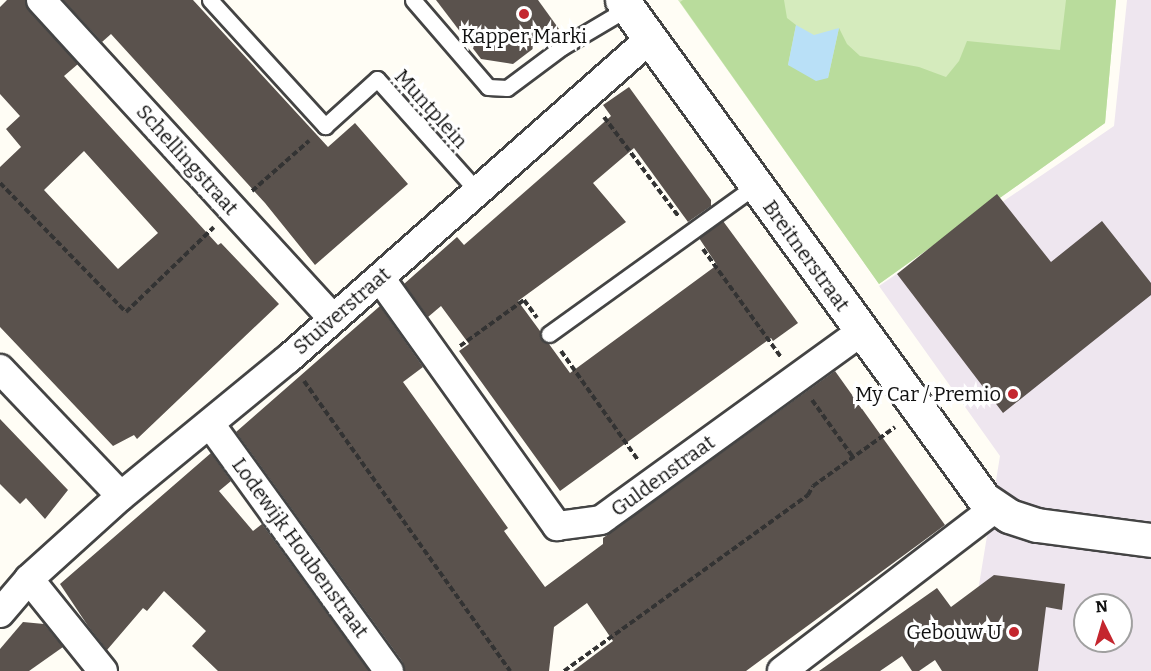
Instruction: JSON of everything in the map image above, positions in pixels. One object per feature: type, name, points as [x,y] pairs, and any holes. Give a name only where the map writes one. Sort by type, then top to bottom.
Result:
[{"type":"street","name":"Schellingstraat","points":[[41,0],[333,319]]},
{"type":"street","name":"Breitnerstraat","points":[[625,4],[917,411],[974,488],[995,508]]},
{"type":"street","name":"Stuiverstraat","points":[[0,613],[29,579],[121,496],[288,358],[651,38]]},
{"type":"street","name":"Guldenstraat","points":[[380,278],[557,526],[601,520],[861,332]]},
{"type":"street","points":[[0,369],[121,496]]},
{"type":"street","name":"Lodewijk Houbenstraat","points":[[210,424],[389,671]]},
{"type":"street","points":[[782,671],[995,508],[1037,525],[1151,540]]},
{"type":"street","points":[[29,579],[103,671]]},
{"type":"lane","points":[[210,0],[325,126]]},
{"type":"lane","points":[[413,0],[488,87],[507,88],[625,4]]},
{"type":"lane","name":"Muntplein","points":[[325,126],[376,79],[478,192]]},
{"type":"lane","points":[[549,334],[755,186]]},
{"type":"path","points":[[587,95],[854,457]]},
{"type":"path","points":[[0,183],[126,312],[232,209],[325,126]]},
{"type":"path","points":[[439,361],[524,300],[655,482]]},
{"type":"path","points":[[288,358],[510,671]]},
{"type":"path","points":[[564,671],[808,495],[813,486],[917,411]]},
{"type":"shaded area","points":[[1127,0],[1151,0],[1151,671],[965,671],[1000,456],[879,286],[1114,126]]},
{"type":"green space","points":[[678,0],[1116,0],[1105,123],[879,284]]},
{"type":"green space","points":[[683,0],[784,0],[787,18],[796,25],[788,65],[828,78],[839,28],[847,44],[860,56],[919,67],[946,77],[959,61],[967,41],[1060,50],[1066,0],[1116,0],[1105,123],[879,284],[680,2]]},
{"type":"water","points":[[796,25],[814,35],[839,28],[828,78],[816,81],[788,65]]},
{"type":"building","points":[[7,0],[25,0],[29,11],[78,64],[64,76],[218,245],[221,243],[279,304],[137,439],[134,435],[113,446],[0,327],[0,167],[21,147],[6,129],[20,116],[0,94],[0,7]],"holes":[[[84,151],[158,233],[118,269],[44,190]]]},
{"type":"building","points":[[63,0],[193,0],[328,147],[355,123],[408,184],[315,265],[265,203],[111,34],[102,42]]},
{"type":"building","points":[[436,0],[538,0],[559,29],[513,64],[481,59]]},
{"type":"building","points":[[629,87],[711,200],[711,206],[688,222],[634,148],[593,183],[626,222],[518,301],[540,331],[541,339],[549,344],[570,373],[717,265],[699,238],[723,221],[798,323],[773,341],[771,338],[560,491],[459,351],[469,344],[441,306],[428,317],[404,284],[457,237],[464,245],[568,154],[611,116],[603,105]]},
{"type":"building","points":[[997,194],[1051,262],[1102,221],[1151,283],[1151,295],[1003,413],[897,274]]},
{"type":"building","points":[[380,306],[423,367],[403,382],[508,528],[504,531],[545,587],[603,544],[603,538],[835,371],[945,525],[746,671],[573,671],[613,641],[587,603],[554,627],[549,671],[405,671],[402,661],[236,432]]},
{"type":"building","points":[[0,419],[68,490],[45,519],[26,498],[20,504],[0,484]]},
{"type":"building","points":[[211,453],[231,481],[219,491],[253,531],[262,524],[369,671],[218,671],[192,646],[206,631],[164,591],[147,611],[143,608],[107,650],[88,626],[60,584]]},
{"type":"building","points":[[994,575],[1065,584],[1062,610],[1046,607],[1038,671],[942,671],[935,660],[919,671],[912,671],[902,656],[880,671],[819,671],[937,588],[951,607]]},
{"type":"building","points":[[23,622],[44,624],[63,647],[29,671],[0,671],[0,649]]},
{"type":"place","name":"Kapper Marki","points":[[524,14]]},
{"type":"place","name":"My Car / Premio","points":[[1013,394]]},
{"type":"place","name":"Gebouw U","points":[[1014,632]]}]
